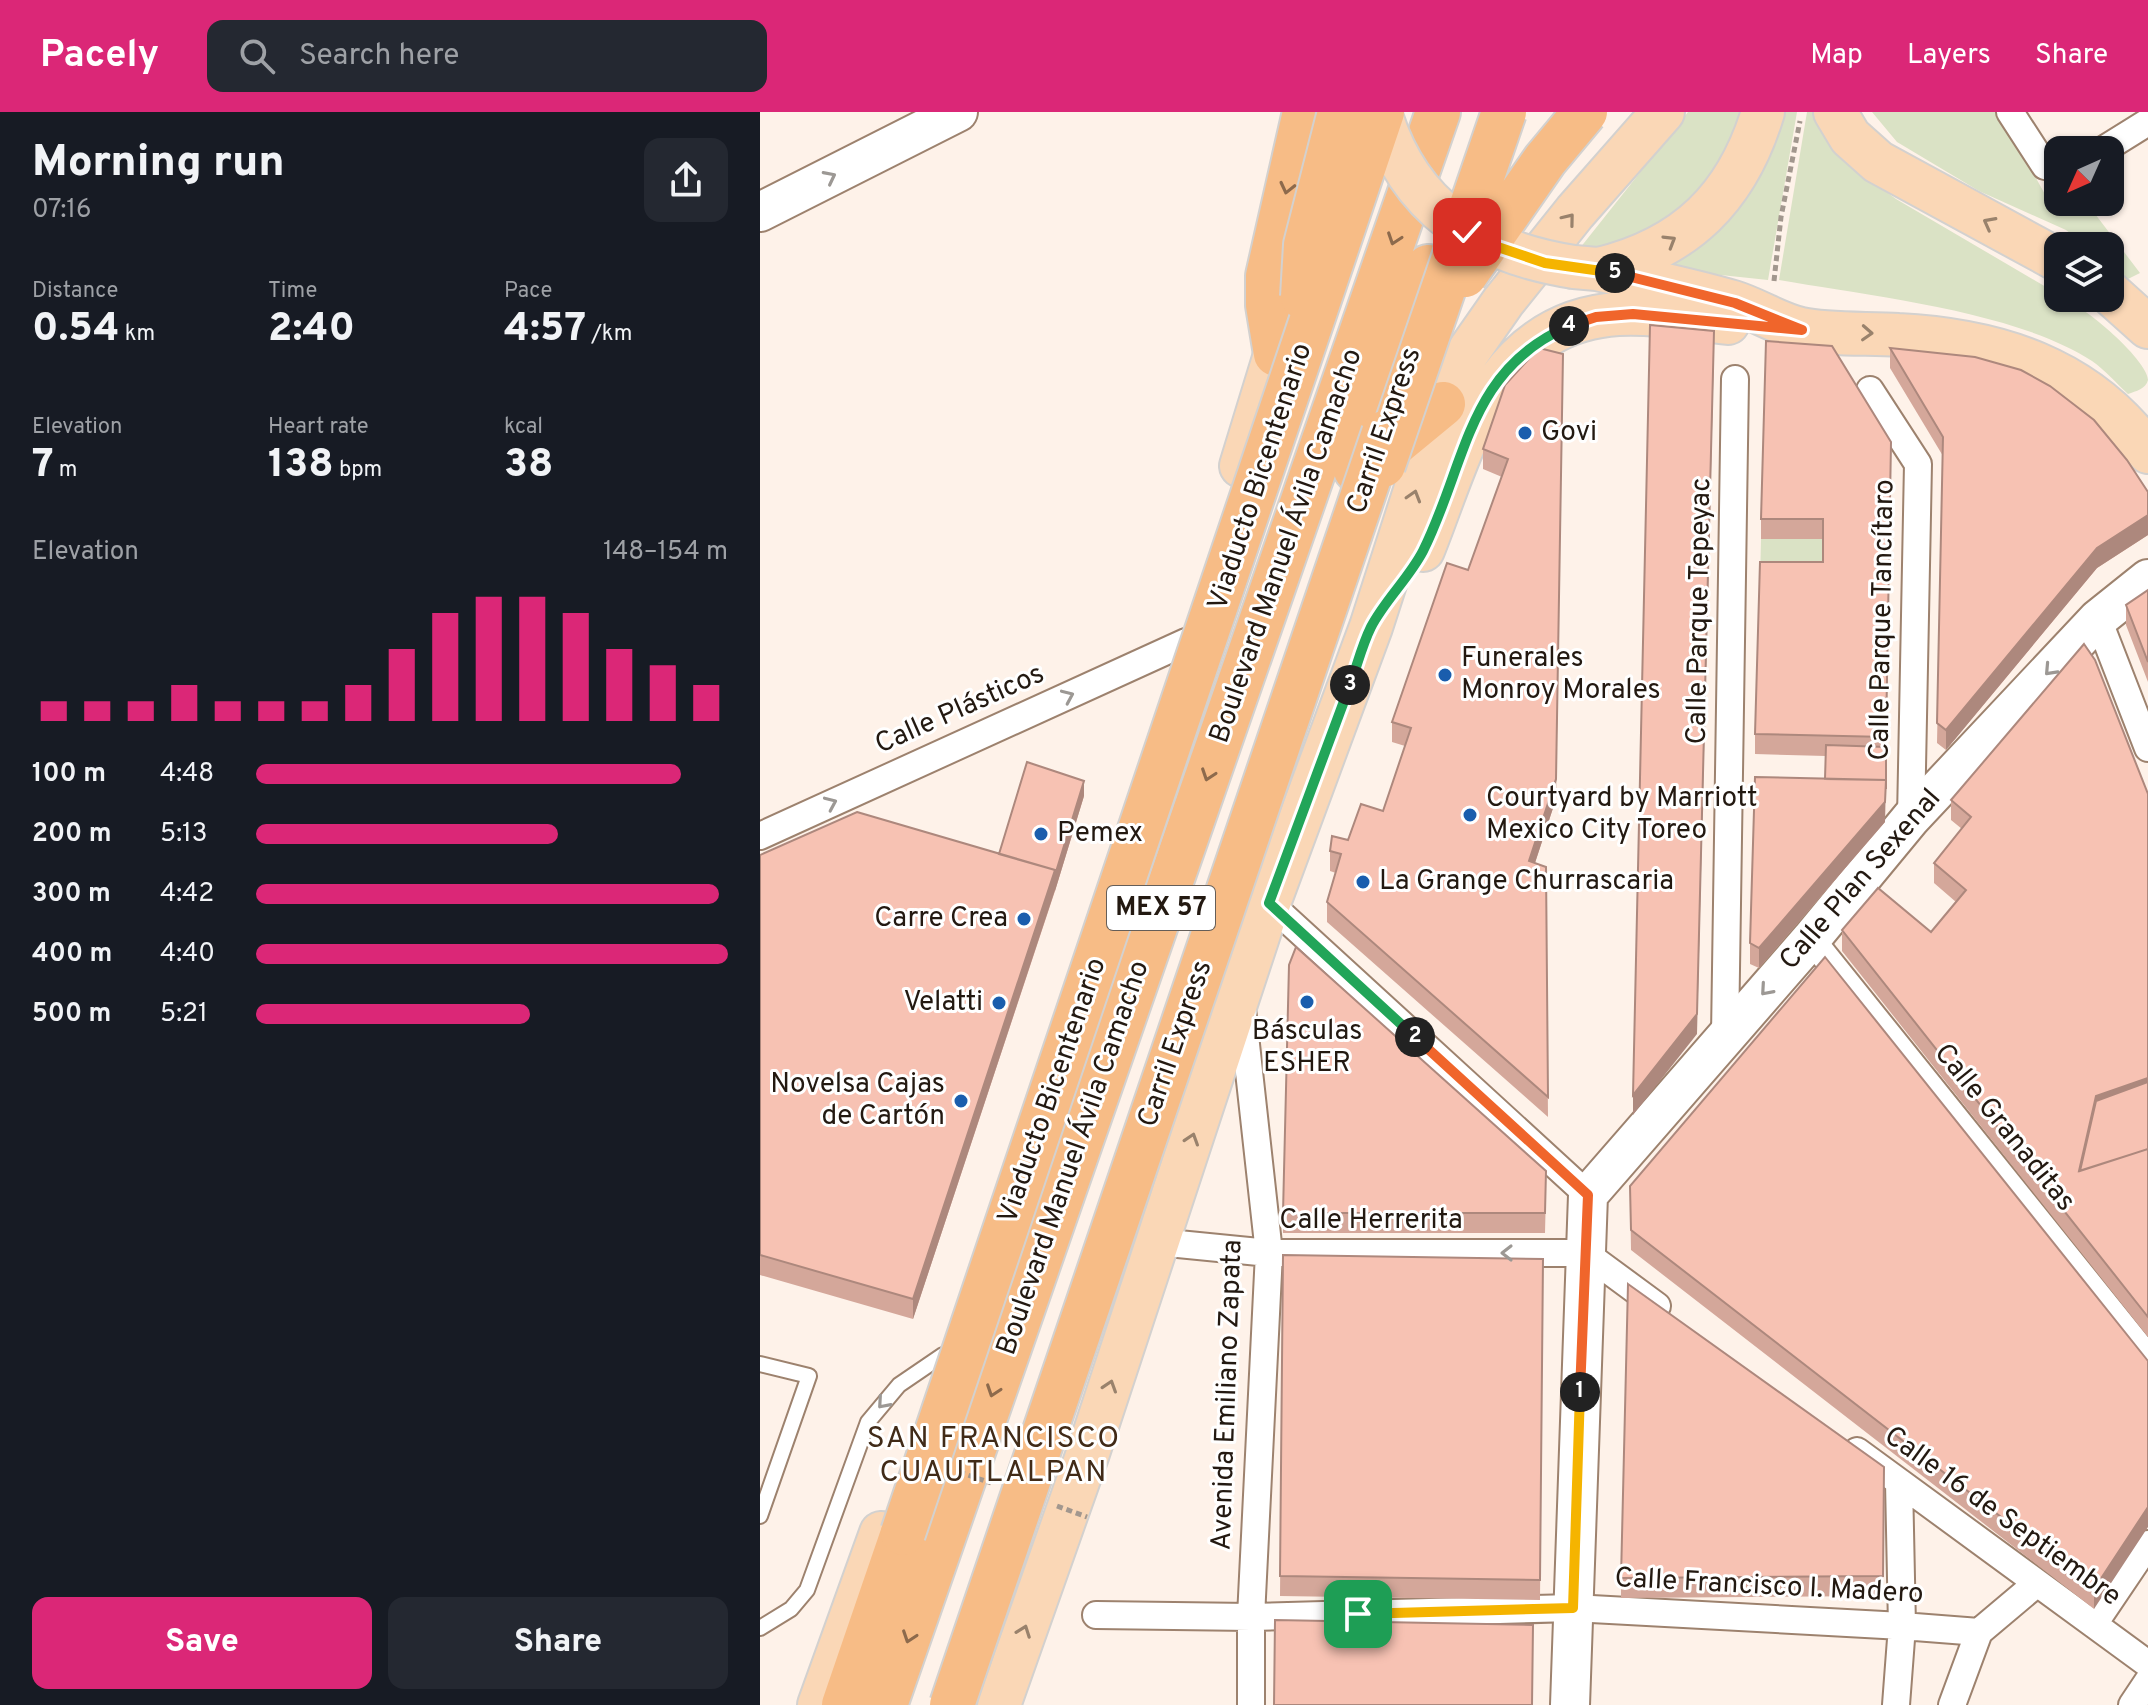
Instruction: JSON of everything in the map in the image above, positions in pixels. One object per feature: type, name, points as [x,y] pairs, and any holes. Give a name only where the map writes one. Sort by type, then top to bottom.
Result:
[{"type":"highway","points":[[1276,354],[1268,305],[1268,276],[1305,112]]},
{"type":"highway","points":[[1311,325],[1302,291],[1306,245],[1340,112]]},
{"type":"highway","name":"Viaducto Bicentenario","points":[[844,1705],[1381,112]]},
{"type":"highway","name":"Boulevard Manuel Ávila Camacho","points":[[885,1705],[1438,112]]},
{"type":"highway","name":"Boulevard Manuel Ávila Camacho","points":[[931,1705],[1352,480],[1420,322],[1482,112]]},
{"type":"highway","name":"Carril Express","points":[[952,1705],[1495,112]]},
{"type":"highway","points":[[967,1705],[1420,322],[1504,112]]},
{"type":"highway","points":[[1420,322],[1561,112]]},
{"type":"highway","points":[[1420,322],[1585,112]]},
{"type":"highway","points":[[1352,480],[1443,404]]},
{"type":"highway","points":[[1013,1156],[1038,1262]]},
{"type":"main road","points":[[760,212],[958,112]]},
{"type":"main road","name":"Boulevard Manuel Ávila Camacho","points":[[819,1705],[1013,1156],[1186,642],[1351,112]]},
{"type":"main road","points":[[1381,112],[1388,140],[1399,161],[1428,200],[1446,217],[1489,244],[1545,263],[1586,268],[1735,303],[1802,330]]},
{"type":"main road","points":[[999,1705],[1088,1453],[1269,903],[1371,627],[1443,404],[1466,355],[1503,302],[1575,212],[1663,112]]},
{"type":"main road","points":[[1586,268],[1623,263],[1659,248],[1691,228],[1709,211],[1741,169],[1763,112]]},
{"type":"main road","points":[[1835,112],[1850,137],[1878,162],[2044,252]]},
{"type":"main road","points":[[2124,306],[2148,327]]},
{"type":"main road","points":[[1371,627],[1423,552],[1479,408],[1510,366],[1539,341],[1573,324],[1615,314],[1652,315],[1802,330],[1935,337],[2003,350],[2036,363],[2077,386],[2144,439]]},
{"type":"main road","name":"Calle Plan Sexenal","points":[[1588,1195],[1811,939],[1911,818],[2098,619],[2148,579]]},
{"type":"main road","points":[[1570,1705],[1588,1195]]},
{"type":"street","points":[[2010,112],[2044,164]]},
{"type":"street","points":[[2124,137],[2148,122]]},
{"type":"street","name":"Calle Parque Tepeyac","points":[[1725,1035],[1735,379]]},
{"type":"street","name":"Calle Parque Tancítaro","points":[[1870,390],[1918,464],[1911,818]]},
{"type":"street","points":[[2098,619],[2148,748]]},
{"type":"street","name":"Calle Plásticos","points":[[760,836],[1186,642]]},
{"type":"street","points":[[1269,903],[1588,1195]]},
{"type":"street","name":"Calle Granaditas","points":[[1811,939],[2148,1358]]},
{"type":"street","name":"Avenida Emiliano Zapata","points":[[1240,992],[1269,1253],[1251,1617],[1251,1705]]},
{"type":"street","name":"Calle Herrerita","points":[[1158,1242],[1269,1253],[1585,1253]]},
{"type":"street","points":[[1585,1253],[1673,1317]]},
{"type":"street","name":"Calle 16 de Septiembre","points":[[1836,1436],[2148,1664]]},
{"type":"street","points":[[1896,1705],[1902,1626],[1899,1482]]},
{"type":"street","points":[[2094,1624],[2148,1544]]},
{"type":"street","points":[[1952,1705],[1979,1632],[2036,1584]]},
{"type":"street","name":"Calle Francisco I. Madero","points":[[1096,1615],[1251,1617],[1573,1608],[1979,1632]]},
{"type":"street","points":[[2132,1705],[2148,1681]]},
{"type":"lane","points":[[760,1628],[791,1609],[807,1590],[868,1422],[899,1385],[943,1355]]},
{"type":"lane","points":[[760,1364],[809,1376],[760,1516]]},
{"type":"path","points":[[1773,282],[1781,217],[1802,112]]},
{"type":"green space","points":[[1688,112],[1749,112],[1706,184],[1661,229],[1635,242],[1580,248]]},
{"type":"green space","points":[[1777,112],[1797,112],[1768,280],[1664,269]]},
{"type":"green space","points":[[1807,112],[1818,112],[1857,170],[1896,199],[2044,286],[2044,312],[2085,312],[2125,345],[2145,371],[2148,380],[2145,386],[2128,394],[2092,361],[2024,330],[1898,299],[1779,280]]},
{"type":"green space","points":[[1872,112],[1999,112],[2044,192],[2044,216],[2097,216],[2109,232],[2069,232],[1979,191],[1897,142]]},
{"type":"green space","points":[[2124,252],[2140,273],[2128,279],[2124,276]]},
{"type":"green space","points":[[1761,539],[1823,539],[1823,582],[1760,582]]},
{"type":"building","points":[[1650,325],[1714,331],[1697,1014],[1633,1095]]},
{"type":"building","points":[[1766,341],[1832,346],[1891,442],[1886,737],[1755,734],[1760,562],[1823,562],[1823,519],[1761,519]]},
{"type":"building","points":[[1539,348],[1563,354],[1556,779],[1529,861],[1546,867],[1548,1097],[1327,902],[1341,854],[1330,851],[1332,836],[1348,840],[1361,804],[1383,811],[1411,728],[1392,722],[1447,563],[1468,570],[1508,459],[1483,449],[1505,385]]},
{"type":"building","points":[[1890,348],[1975,357],[2021,370],[2050,386],[2094,420],[2127,460],[2148,492],[2148,515],[2097,548],[1946,730],[1937,723],[1943,437]]},
{"type":"building","points":[[2148,590],[2148,662],[2126,605]]},
{"type":"building","points":[[2084,644],[2095,660],[2148,794],[2148,1078],[2096,1096],[2079,1171],[2148,1149],[2148,1317],[1842,930],[1878,888],[1931,932],[1966,890],[1934,863],[1971,817],[1951,800]]},
{"type":"building","points":[[1826,745],[1886,747],[1886,780],[1825,779]]},
{"type":"building","points":[[1027,762],[1084,781],[1055,875],[1055,870],[999,854]]},
{"type":"building","points":[[1755,777],[1886,780],[1885,802],[1759,948],[1750,943]]},
{"type":"building","points":[[857,812],[1055,870],[913,1299],[760,1255],[760,855]]},
{"type":"building","points":[[1296,947],[1546,1171],[1545,1213],[1283,1213],[1289,965]]},
{"type":"building","points":[[1825,957],[2148,1361],[2148,1507],[2094,1589],[1631,1230],[1630,1186]]},
{"type":"building","points":[[2148,1082],[2148,1149],[2080,1171],[2096,1101]]},
{"type":"building","points":[[1283,1255],[1543,1259],[1540,1580],[1280,1576]]},
{"type":"building","points":[[1628,1284],[1884,1467],[1883,1576],[1621,1578]]},
{"type":"building","points":[[1275,1620],[1533,1625],[1532,1705],[1274,1705]]},
{"type":"place","name":"Govi","points":[[1525,433]]},
{"type":"place","name":"Funerales Monroy Morales","points":[[1445,675]]},
{"type":"place","name":"Courtyard by Marriott Mexico City Toreo","points":[[1470,815]]},
{"type":"place","name":"Pemex","points":[[1041,834]]},
{"type":"place","name":"La Grange Churrascaria","points":[[1363,882]]},
{"type":"place","name":"Carre Crea","points":[[1024,919]]},
{"type":"place","name":"Básculas ESHER","points":[[1307,1002]]},
{"type":"place","name":"Velatti","points":[[999,1003]]},
{"type":"place","name":"Novelsa Cajas de Cartón","points":[[961,1101]]},
{"type":"district","name":"SAN FRANCISCO CUAUTLALPAN","points":[[994,1456]]},
{"type":"route","points":[[1358,1614],[1573,1608],[1588,1195],[1269,903],[1371,627],[1423,552],[1479,408],[1510,366],[1550,334],[1573,324],[1615,314],[1802,330],[1735,303],[1597,269],[1545,263],[1517,255],[1467,232]]}]
